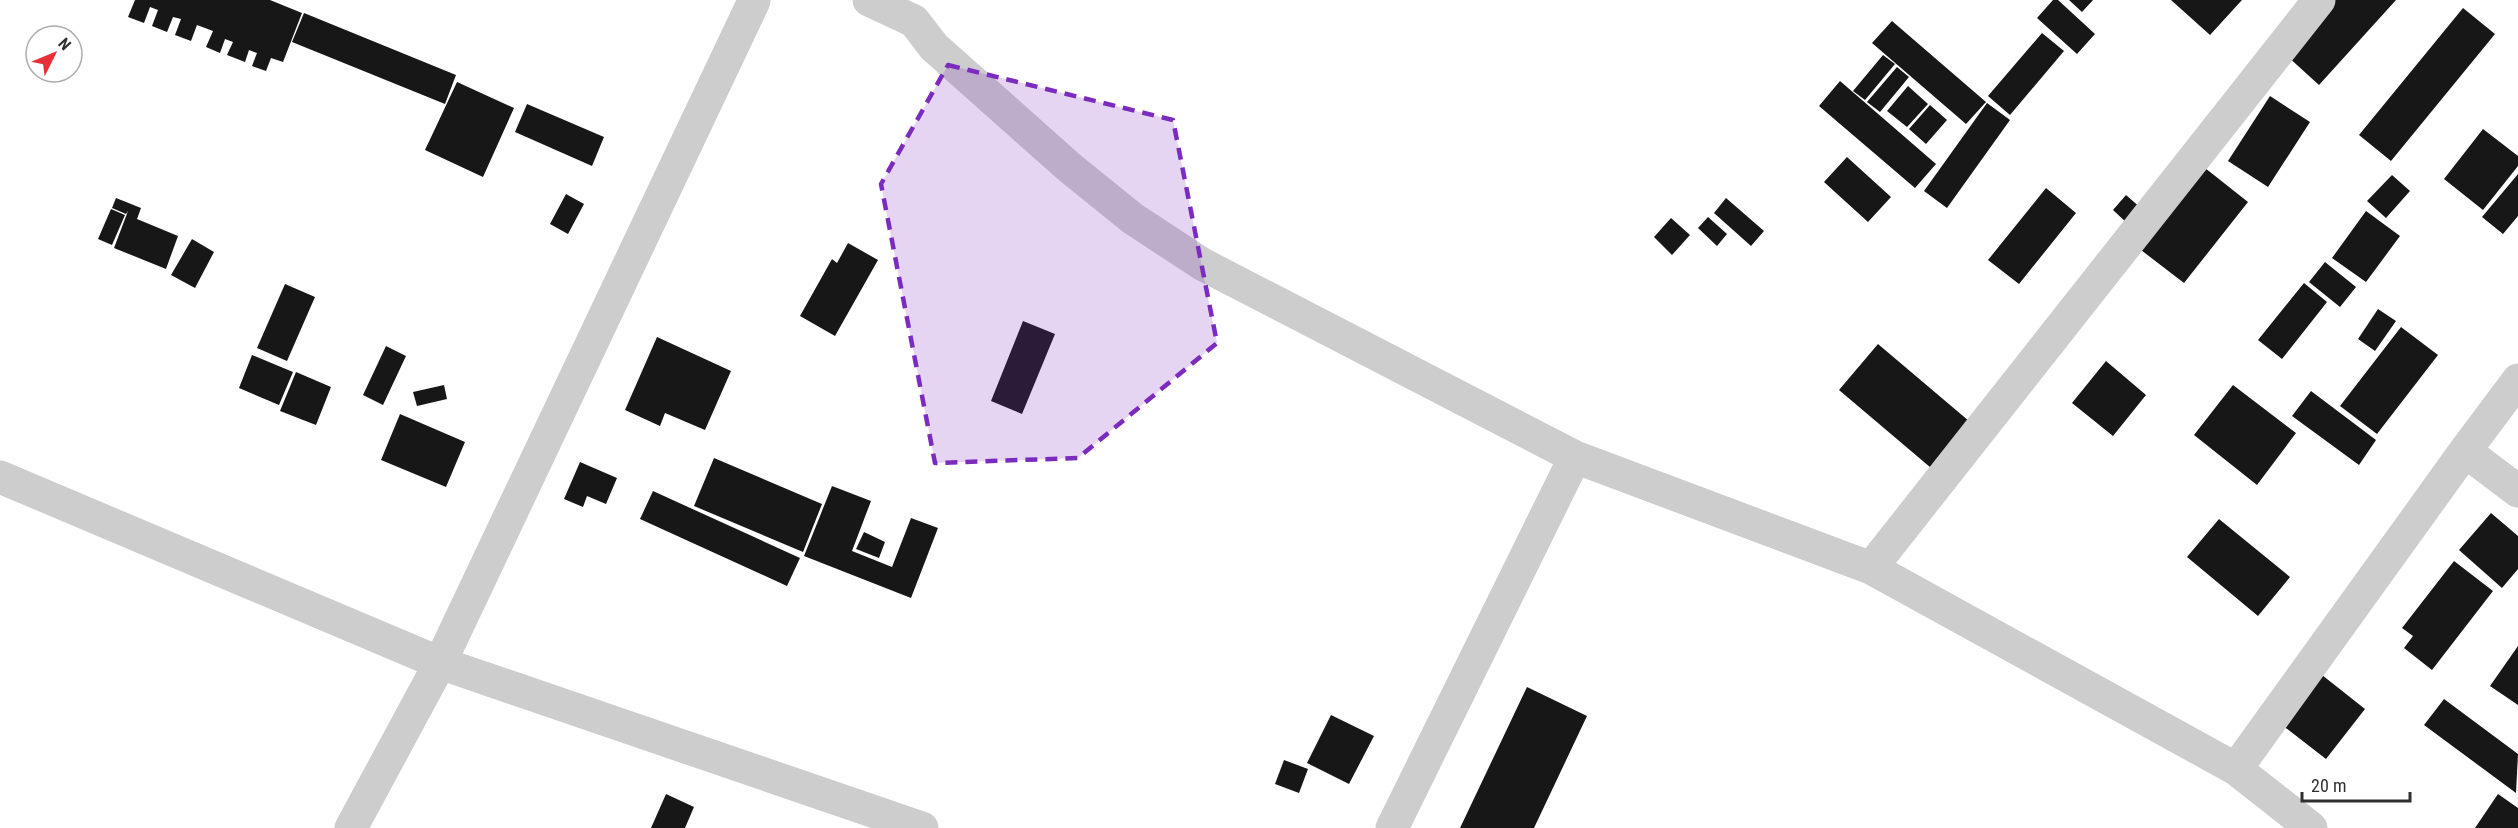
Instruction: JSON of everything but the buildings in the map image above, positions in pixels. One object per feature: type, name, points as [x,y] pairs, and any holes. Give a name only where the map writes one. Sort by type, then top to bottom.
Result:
[{"type":"street","points":[[351,828],[440,663],[753,0],[764,0]]},
{"type":"street","points":[[869,0],[914,21],[934,47],[1069,167],[1132,218],[1203,264],[1575,457],[1870,568],[2236,769],[2311,828]]},
{"type":"street","points":[[1870,568],[2319,0]]},
{"type":"street","points":[[2236,769],[2464,451],[2518,380]]},
{"type":"street","points":[[2464,451],[2518,491]]},
{"type":"street","points":[[1392,828],[1575,457]]},
{"type":"street","points":[[0,477],[440,663],[922,828]]},
{"type":"highlighted area","points":[[948,65],[1173,120],[1217,343],[1078,458],[935,463],[881,184]]}]
